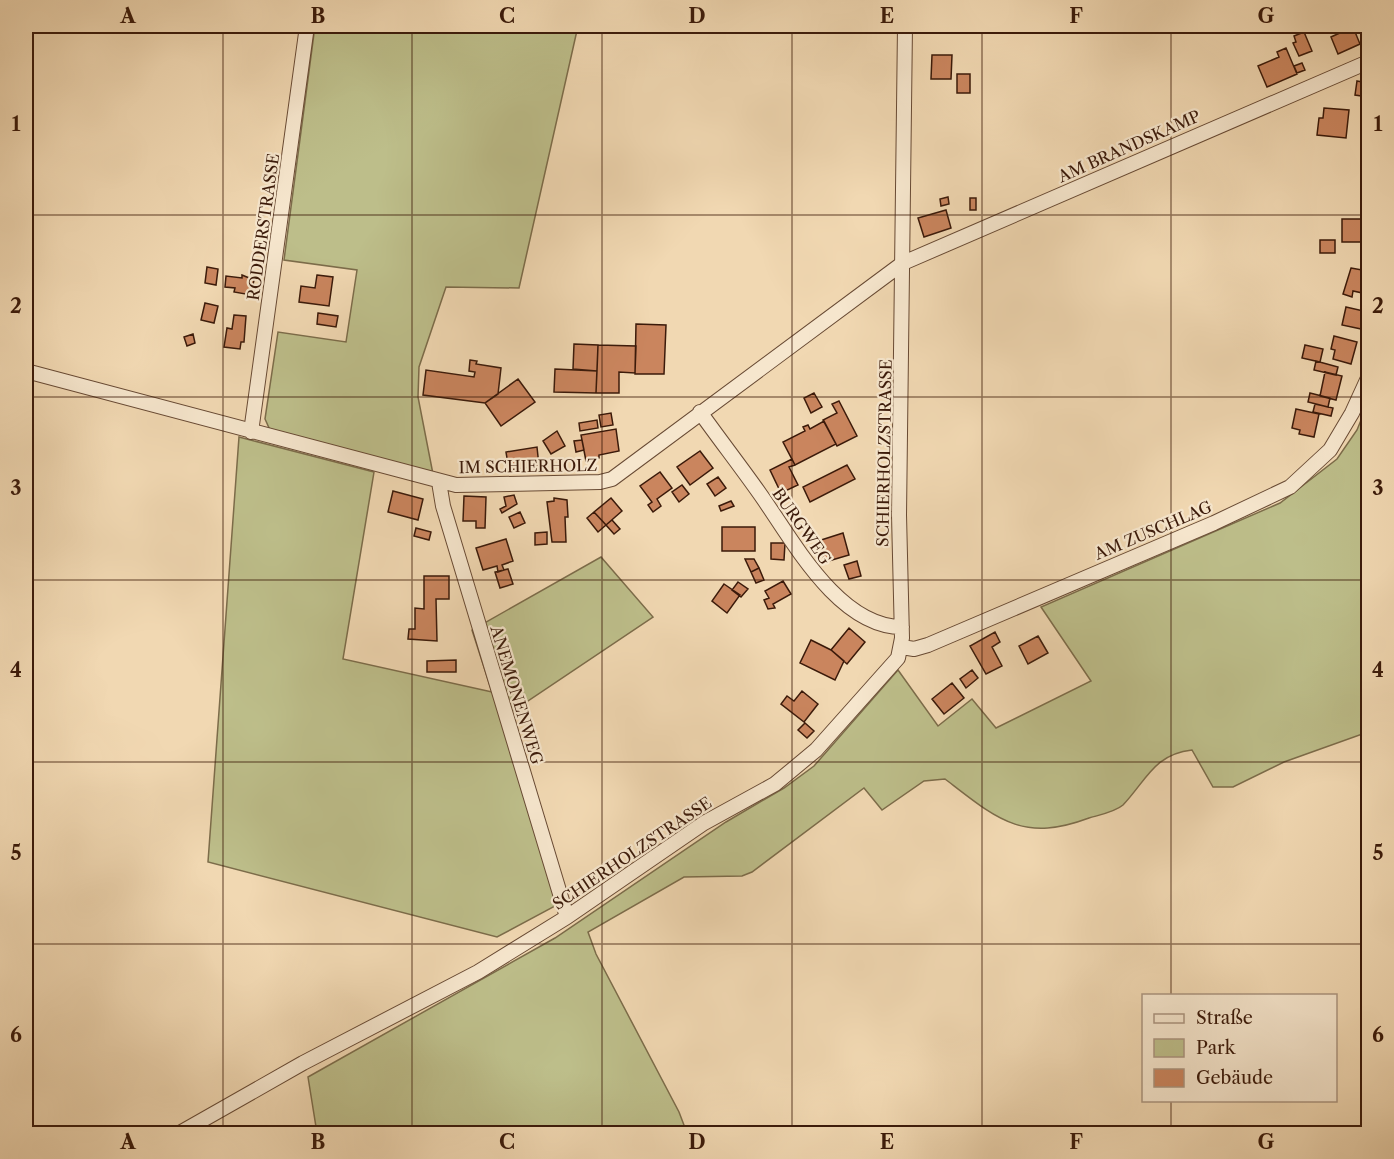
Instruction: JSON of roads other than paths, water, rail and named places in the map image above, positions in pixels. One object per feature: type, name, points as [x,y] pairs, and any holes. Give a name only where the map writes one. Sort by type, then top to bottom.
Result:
[{"type":"street","name":"RODDERSTRASSE","points":[[250,432],[307,26]]},
{"type":"street","name":"SCHIERHOLZSTRASSE","points":[[178,1134],[303,1064],[478,972],[567,916],[704,822],[775,784],[816,750],[898,658],[902,647],[899,515],[905,26]]},
{"type":"street","name":"AM BRANDSKAMP","points":[[903,263],[1368,62]]},
{"type":"street","name":"IM SCHIERHOLZ","points":[[26,371],[439,482],[456,485],[606,481],[612,479],[903,263]]},
{"type":"street","name":"AM ZUSCHLAG","points":[[902,647],[914,649],[928,645],[1290,487],[1330,450],[1352,413],[1368,378]]},
{"type":"street","name":"BURGWEG","points":[[700,412],[818,577],[842,602],[881,625],[902,627]]},
{"type":"street","name":"ANEMONENWEG","points":[[439,482],[443,506],[567,916]]}]
